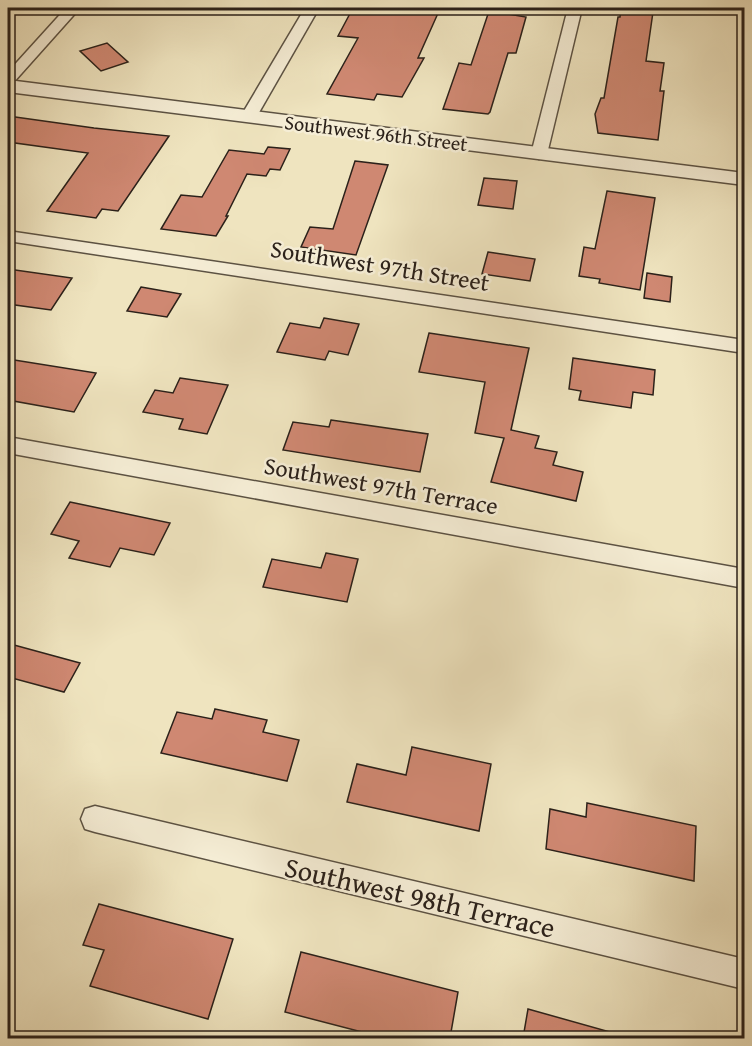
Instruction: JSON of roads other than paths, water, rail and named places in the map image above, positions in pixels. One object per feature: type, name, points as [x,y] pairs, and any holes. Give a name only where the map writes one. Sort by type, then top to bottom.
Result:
[{"type":"street","points":[[8,80],[73,8]]},
{"type":"street","points":[[249,116],[312,8]]},
{"type":"street","points":[[539,154],[575,8]]},
{"type":"street","name":"Southwest 96th Street","points":[[8,86],[744,179]]},
{"type":"street","name":"Southwest 97th Street","points":[[8,236],[744,347]]},
{"type":"street","name":"Southwest 97th Terrace","points":[[8,445],[744,579]]},
{"type":"street","name":"Southwest 98th Terrace","points":[[95,819],[744,974]]}]
